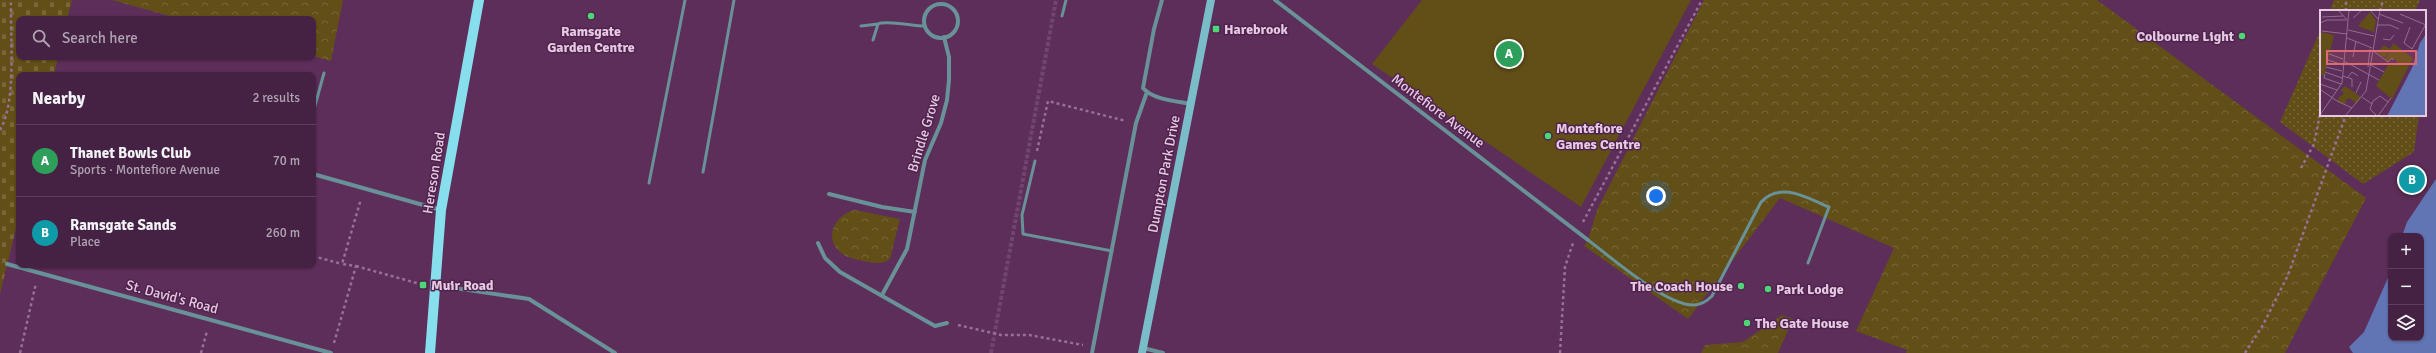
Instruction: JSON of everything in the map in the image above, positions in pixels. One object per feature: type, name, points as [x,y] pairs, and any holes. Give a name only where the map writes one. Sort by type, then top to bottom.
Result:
[{"type":"main road","name":"Hereson Road","points":[[430,353],[441,210],[479,0]]},
{"type":"street","points":[[950,6],[952,0]]},
{"type":"street","points":[[1092,353],[1136,123],[1147,92],[1143,83],[1154,29],[1162,0]]},
{"type":"street","name":"Dumpton Park Drive","points":[[1142,350],[1211,0]]},
{"type":"street","name":"Montefiore Avenue","points":[[1275,0],[1588,240]]},
{"type":"street","points":[[938,4],[950,6],[957,13],[958,24],[953,33],[944,37],[933,35],[925,26],[926,14],[928,10],[938,4]]},
{"type":"street","name":"Brindle Grove","points":[[882,295],[895,274],[907,249],[925,160],[940,123],[947,100],[949,56],[944,37]]},
{"type":"street","points":[[1147,92],[1191,104]]},
{"type":"street","points":[[316,175],[441,210]]},
{"type":"street","points":[[829,194],[915,212]]},
{"type":"street","points":[[818,243],[825,258],[840,272],[935,326],[947,323]]},
{"type":"street","name":"St. David's Road","points":[[7,264],[16,267]]},
{"type":"street","name":"St. David's Road","points":[[21,268],[331,353]]},
{"type":"street","points":[[435,285],[529,299],[615,353]]},
{"type":"street","points":[[1142,350],[1163,353]]},
{"type":"lane","points":[[649,183],[685,0]]},
{"type":"lane","points":[[703,172],[734,0]]},
{"type":"lane","points":[[1062,16],[1066,0]]},
{"type":"lane","points":[[861,26],[878,24],[885,21],[900,25],[925,26]]},
{"type":"lane","points":[[872,40],[878,24]]},
{"type":"lane","points":[[316,102],[324,73]]},
{"type":"lane","points":[[1035,160],[1022,215],[1023,234],[1112,251]]},
{"type":"lane","points":[[1588,240],[1665,296],[1682,303],[1694,305],[1705,303],[1712,296],[1761,202],[1775,191],[1783,191],[1798,194],[1829,207],[1808,263]]},
{"type":"path","points":[[0,130],[5,122],[12,70],[11,0]]},
{"type":"path","points":[[1560,353],[1564,267],[1578,232],[1702,0]]},
{"type":"path","points":[[1035,160],[1048,101],[1136,123]]},
{"type":"path","points":[[2301,168],[2314,144],[2320,114]]},
{"type":"path","points":[[2245,353],[2263,325],[2288,276],[2346,116]]},
{"type":"path","points":[[342,264],[364,188]]},
{"type":"path","points":[[316,257],[356,266],[419,284],[435,285]]},
{"type":"path","points":[[334,346],[356,266]]},
{"type":"path","points":[[20,353],[39,273]]},
{"type":"path","points":[[200,353],[210,319]]},
{"type":"path","points":[[947,323],[1001,335],[1029,335],[1093,347]]},
{"type":"green space","points":[[0,0],[72,0],[68,16],[16,16],[16,60],[57,60],[55,72],[16,72],[16,228],[0,294]]},
{"type":"green space","points":[[112,0],[343,0],[331,61],[316,57],[316,16],[169,16]]},
{"type":"green space","name":"Montefiore Games Centre","points":[[1422,0],[1691,0],[1581,207],[1372,64]]},
{"type":"green space","points":[[1704,0],[2097,0],[2366,198],[2285,353],[1906,353],[1907,350],[1856,331],[1894,248],[1780,198],[1688,319],[1584,246],[1588,240],[1597,210]]},
{"type":"green space","points":[[2334,0],[2420,0],[2415,10],[2329,10]]},
{"type":"green space","points":[[2320,31],[2320,116],[2419,116],[2414,152],[2363,184],[2280,122]]},
{"type":"green space","points":[[855,210],[900,219],[890,259],[880,263],[863,261],[845,256],[835,246],[832,240],[832,233],[837,221],[848,212]]},
{"type":"green space","points":[[1782,315],[1793,319],[1778,353],[1701,353],[1705,345],[1743,342]]},
{"type":"water","points":[[2436,179],[2436,353],[2353,353],[2349,347],[2364,332],[2388,278],[2388,341],[2424,341],[2424,233],[2403,233],[2407,222]]},
{"type":"tunnel","points":[[991,353],[1056,0]]},
{"type":"place","name":"Ramsgate Garden Centre","points":[[591,16]]},
{"type":"place","name":"Harebrook","points":[[1216,29]]},
{"type":"place","name":"Colbourne Light","points":[[2242,36]]},
{"type":"place","name":"Thanet Bowls Club","points":[[1509,54]]},
{"type":"place","name":"Montefiore Games Centre","points":[[1548,136]]},
{"type":"place","name":"Ramsgate Sands","points":[[2412,180]]},
{"type":"place","name":"Muir Road","points":[[423,285]]},
{"type":"place","name":"The Coach House","points":[[1741,286]]},
{"type":"place","name":"Park Lodge","points":[[1768,289]]},
{"type":"place","name":"The Gate House","points":[[1747,323]]}]
